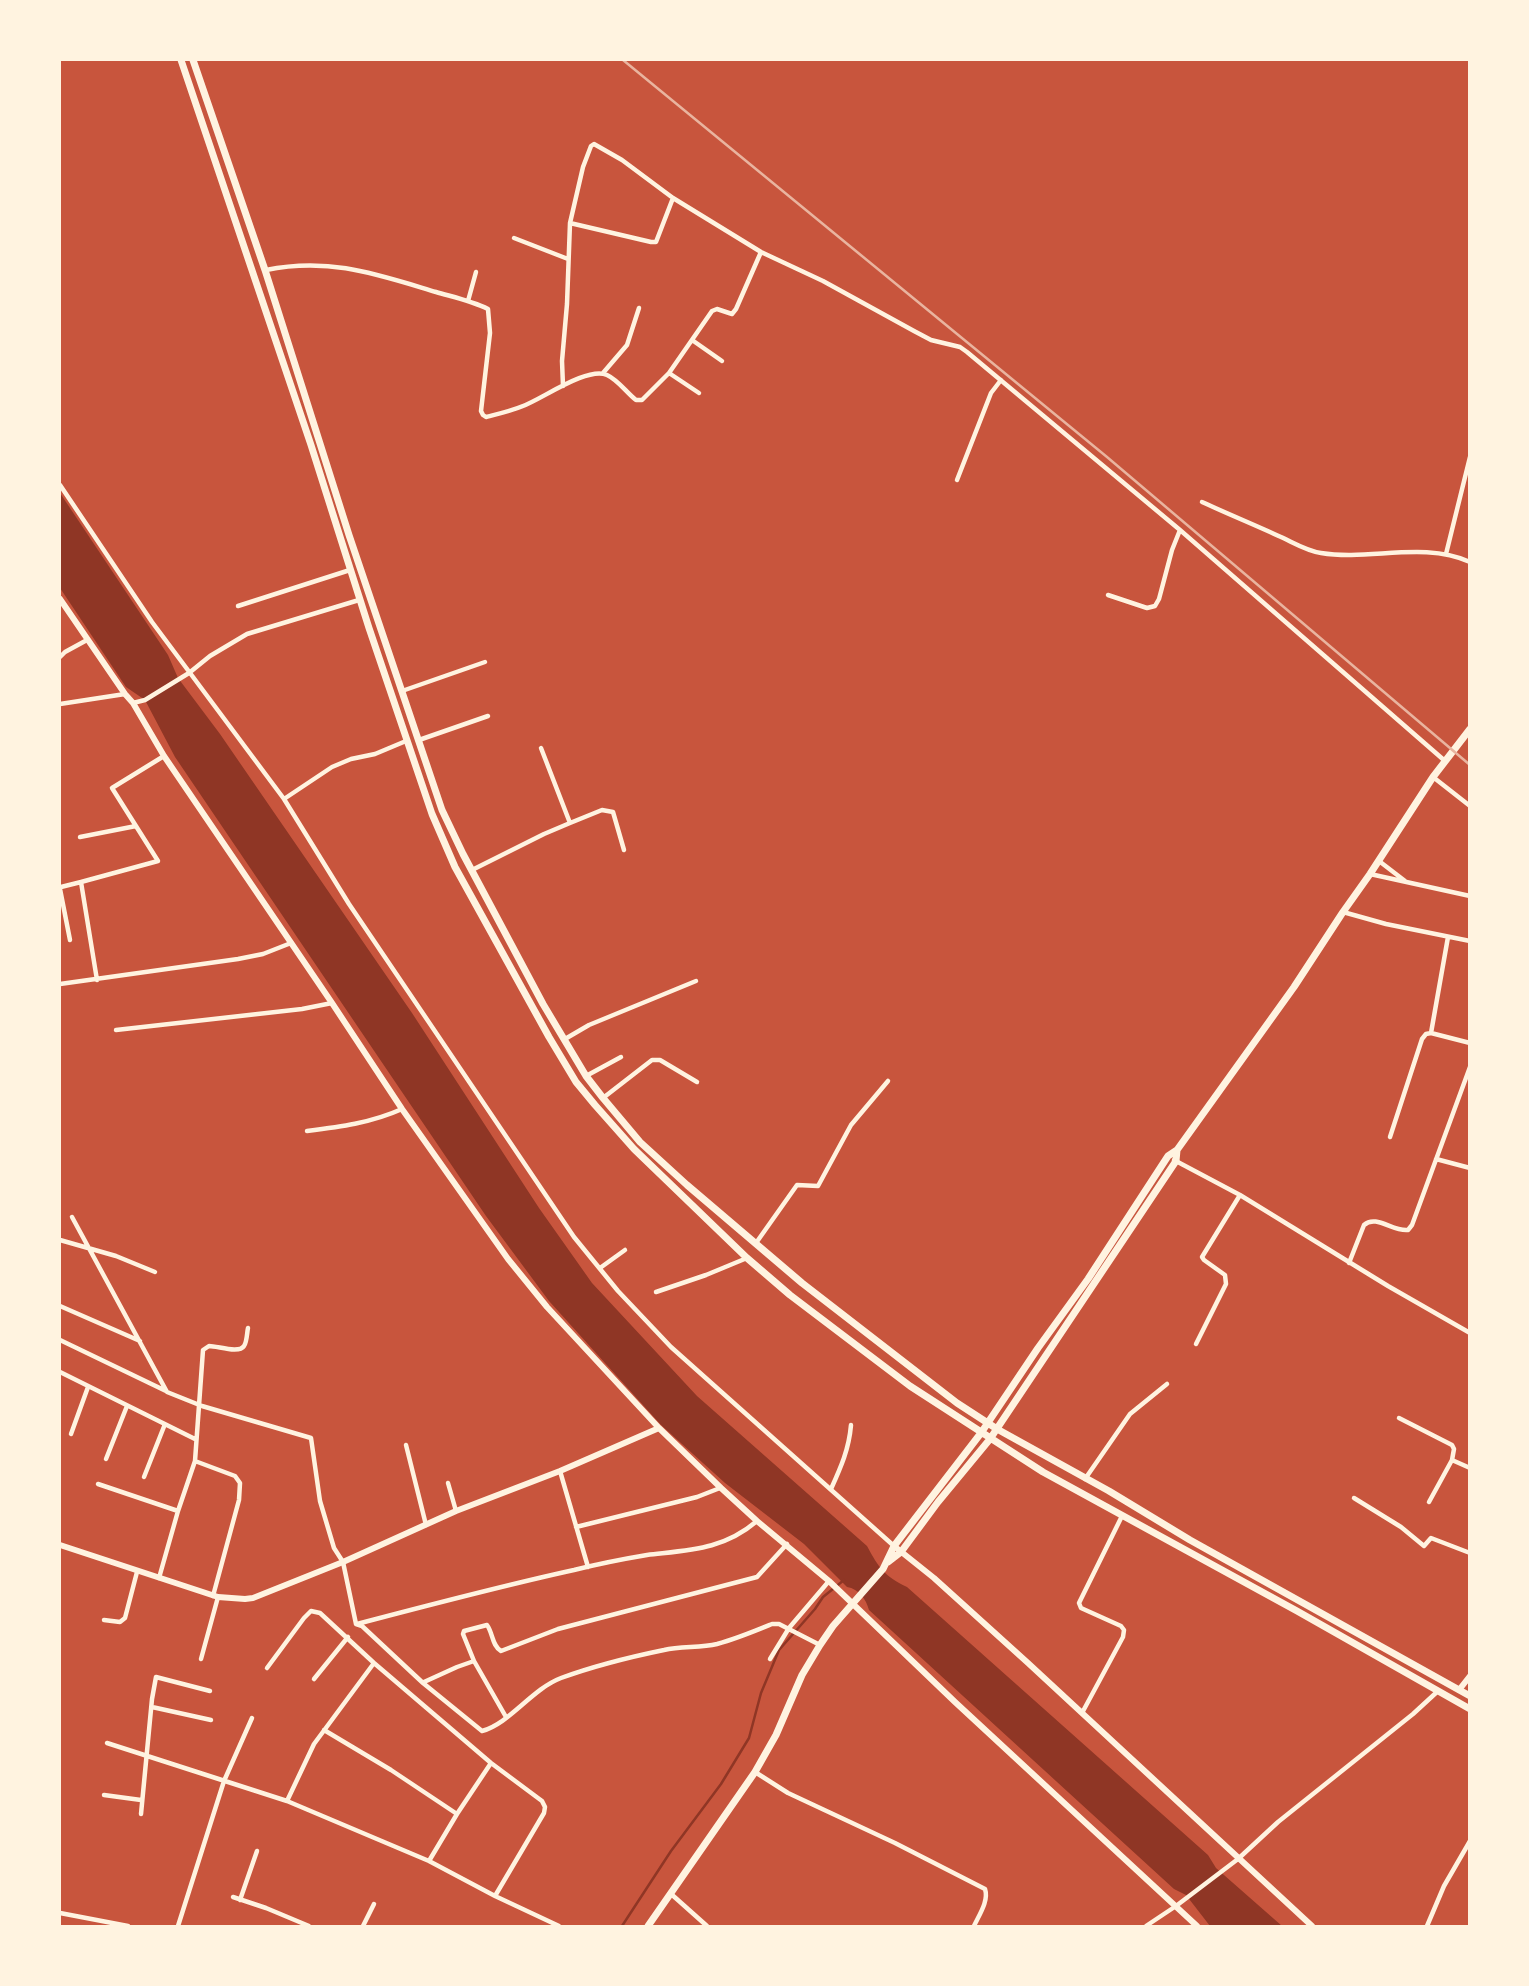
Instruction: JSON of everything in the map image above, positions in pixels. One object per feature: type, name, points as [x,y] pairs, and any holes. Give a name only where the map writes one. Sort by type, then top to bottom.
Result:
[{"type":"main road","points":[[181,60],[432,814],[449,854],[484,920],[576,1082],[634,1149],[747,1258],[790,1295],[910,1386],[1043,1472],[1469,1709]]},
{"type":"main road","points":[[193,60],[442,810],[543,1004],[586,1076],[603,1098],[640,1142],[756,1244],[957,1403],[997,1429],[1190,1540],[1469,1696]]},
{"type":"main road","points":[[401,722],[411,718]]},
{"type":"main road","points":[[648,1927],[755,1772],[776,1735],[802,1675],[820,1645],[898,1549],[981,1433],[1168,1157],[1177,1150],[1294,988],[1433,777],[1469,729]]},
{"type":"main road","points":[[484,920],[495,914]]},
{"type":"main road","points":[[898,1549],[997,1429],[1176,1161],[1177,1150]]},
{"type":"street","points":[[563,387],[562,361],[570,223],[583,167],[593,144],[622,160],[673,198],[761,252],[823,281],[922,336],[960,347],[1180,530],[1445,762]]},
{"type":"street","points":[[570,223],[656,242],[673,198]]},
{"type":"street","points":[[514,238],[568,259]]},
{"type":"street","points":[[265,271],[290,265],[312,264],[372,272],[485,307],[489,313],[490,333],[481,411],[486,417],[520,408],[589,374],[610,377],[638,401],[642,400],[669,373],[714,309],[732,314],[761,252]]},
{"type":"street","points":[[468,301],[476,271]]},
{"type":"street","points":[[602,374],[627,345],[639,308]]},
{"type":"street","points":[[692,340],[722,361]]},
{"type":"street","points":[[669,373],[699,393]]},
{"type":"street","points":[[957,481],[991,393],[1001,380]]},
{"type":"street","points":[[1446,554],[1469,457]]},
{"type":"street","points":[[60,485],[188,673],[284,799],[349,904],[529,1172],[574,1237],[618,1291],[709,1383],[934,1578],[1312,1927]]},
{"type":"street","points":[[1202,502],[1317,552],[1353,555],[1420,552],[1446,554],[1469,562]]},
{"type":"street","points":[[1108,595],[1147,608],[1155,606],[1180,530]]},
{"type":"street","points":[[238,606],[350,570]]},
{"type":"street","points":[[60,599],[133,703],[163,756],[401,1109],[508,1259],[547,1307],[659,1428],[721,1488],[854,1602],[1197,1927]]},
{"type":"street","points":[[133,703],[145,700],[188,673],[209,656],[247,634],[360,600]]},
{"type":"street","points":[[60,657],[88,640]]},
{"type":"street","points":[[402,691],[485,662]]},
{"type":"street","points":[[60,704],[125,694]]},
{"type":"street","points":[[418,741],[488,716]]},
{"type":"street","points":[[284,799],[332,767],[406,741]]},
{"type":"street","points":[[541,748],[570,823]]},
{"type":"street","points":[[70,940],[61,887],[158,861],[112,788],[163,756]]},
{"type":"street","points":[[1433,777],[1469,806]]},
{"type":"street","points":[[472,870],[544,834],[603,810],[611,811],[616,819],[624,849]]},
{"type":"street","points":[[80,837],[136,826]]},
{"type":"street","points":[[1378,861],[1407,882]]},
{"type":"street","points":[[1370,874],[1469,896]]},
{"type":"street","points":[[81,882],[97,980]]},
{"type":"street","points":[[1343,912],[1469,941]]},
{"type":"street","points":[[1431,1034],[1448,937]]},
{"type":"street","points":[[60,984],[263,954],[291,943]]},
{"type":"street","points":[[565,1039],[589,1025],[696,981]]},
{"type":"street","points":[[116,1030],[302,1009],[332,1003]]},
{"type":"street","points":[[1390,1137],[1422,1039],[1426,1034],[1469,1044]]},
{"type":"street","points":[[586,1076],[621,1057]]},
{"type":"street","points":[[603,1098],[652,1060],[660,1060],[697,1082]]},
{"type":"street","points":[[1349,1263],[1368,1221],[1373,1220],[1401,1231],[1408,1230],[1412,1225],[1469,1067]]},
{"type":"street","points":[[756,1244],[797,1185],[818,1186],[851,1125],[888,1081]]},
{"type":"street","points":[[307,1131],[383,1117],[401,1109]]},
{"type":"street","points":[[1168,1157],[1240,1195],[1469,1333]]},
{"type":"street","points":[[1436,1159],[1469,1168]]},
{"type":"street","points":[[1196,1344],[1226,1284],[1225,1275],[1202,1257],[1240,1195]]},
{"type":"street","points":[[72,1217],[167,1392]]},
{"type":"street","points":[[60,1240],[87,1246],[155,1272]]},
{"type":"street","points":[[600,1268],[625,1250]]},
{"type":"street","points":[[656,1292],[747,1258]]},
{"type":"street","points":[[60,1306],[141,1342]]},
{"type":"street","points":[[159,1578],[195,1461],[204,1348],[242,1348],[248,1328]]},
{"type":"street","points":[[60,1340],[198,1405],[309,1437],[320,1501],[334,1548],[343,1562],[356,1624]]},
{"type":"street","points":[[60,1372],[195,1438]]},
{"type":"street","points":[[1085,1479],[1130,1414],[1167,1384]]},
{"type":"street","points":[[71,1434],[88,1387]]},
{"type":"street","points":[[106,1459],[127,1406]]},
{"type":"street","points":[[1399,1418],[1452,1445],[1452,1460],[1429,1502]]},
{"type":"street","points":[[144,1477],[165,1424]]},
{"type":"street","points":[[831,1489],[845,1461],[851,1425]]},
{"type":"street","points":[[60,1545],[216,1597],[253,1598],[659,1428]]},
{"type":"street","points":[[406,1445],[426,1525]]},
{"type":"street","points":[[1452,1460],[1469,1468]]},
{"type":"street","points":[[195,1461],[235,1476],[240,1483],[239,1500],[201,1659]]},
{"type":"street","points":[[560,1471],[588,1567]]},
{"type":"street","points":[[448,1483],[456,1511]]},
{"type":"street","points":[[98,1484],[178,1511]]},
{"type":"street","points":[[576,1527],[697,1497],[721,1488]]},
{"type":"street","points":[[1354,1498],[1401,1527],[1424,1546],[1431,1538],[1469,1553]]},
{"type":"street","points":[[1082,1714],[1123,1637],[1124,1630],[1121,1626],[1081,1608],[1079,1604],[1122,1516]]},
{"type":"street","points":[[356,1624],[492,1588],[588,1567],[648,1555],[699,1550],[729,1540],[757,1521]]},
{"type":"street","points":[[506,1717],[474,1661],[464,1631],[487,1625],[494,1643],[501,1651],[558,1629],[757,1577],[787,1544]]},
{"type":"street","points":[[104,1620],[120,1622],[125,1618],[137,1572]]},
{"type":"street","points":[[770,1659],[790,1629],[830,1582]]},
{"type":"street","points":[[267,1668],[303,1618],[311,1611],[320,1613],[491,1763],[542,1801],[544,1814],[495,1896]]},
{"type":"street","points":[[356,1624],[362,1626],[482,1731],[506,1717],[547,1684],[667,1649],[719,1643],[772,1624],[779,1624],[820,1645]]},
{"type":"street","points":[[314,1679],[348,1637]]},
{"type":"street","points":[[423,1682],[474,1661]]},
{"type":"street","points":[[286,1801],[314,1744],[374,1663]]},
{"type":"street","points":[[141,1814],[157,1676],[210,1691]]},
{"type":"street","points":[[1459,1690],[1469,1676]]},
{"type":"street","points":[[1146,1927],[1238,1858],[1438,1691]]},
{"type":"street","points":[[152,1707],[211,1720]]},
{"type":"street","points":[[178,1927],[224,1781],[252,1718]]},
{"type":"street","points":[[324,1730],[457,1814]]},
{"type":"street","points":[[107,1743],[286,1801],[429,1861],[559,1927]]},
{"type":"street","points":[[429,1861],[491,1763]]},
{"type":"street","points":[[755,1772],[788,1793],[985,1889],[986,1898],[974,1927]]},
{"type":"street","points":[[104,1795],[141,1800]]},
{"type":"street","points":[[1427,1927],[1444,1886],[1469,1840]]},
{"type":"street","points":[[240,1900],[257,1851]]},
{"type":"street","points":[[670,1893],[707,1927]]},
{"type":"street","points":[[233,1897],[309,1927]]},
{"type":"street","points":[[363,1927],[374,1904]]},
{"type":"street","points":[[60,1913],[128,1927]]},
{"type":"shaded area","points":[[60,493],[168,655],[178,678],[220,734],[412,1013],[539,1208],[592,1283],[697,1396],[867,1546],[887,1575],[907,1587],[1208,1855],[1216,1868],[1282,1926],[1210,1926],[1186,1895],[1174,1889],[869,1610],[858,1592],[847,1587],[804,1544],[725,1483],[661,1425],[549,1301],[486,1216],[175,757],[145,700],[126,687],[60,588]]},
{"type":"waterway","points":[[622,1926],[671,1851],[721,1784],[749,1738],[761,1693],[779,1650],[823,1597],[844,1580]]},
{"type":"railway","points":[[623,60],[1107,457],[1470,765]]}]
